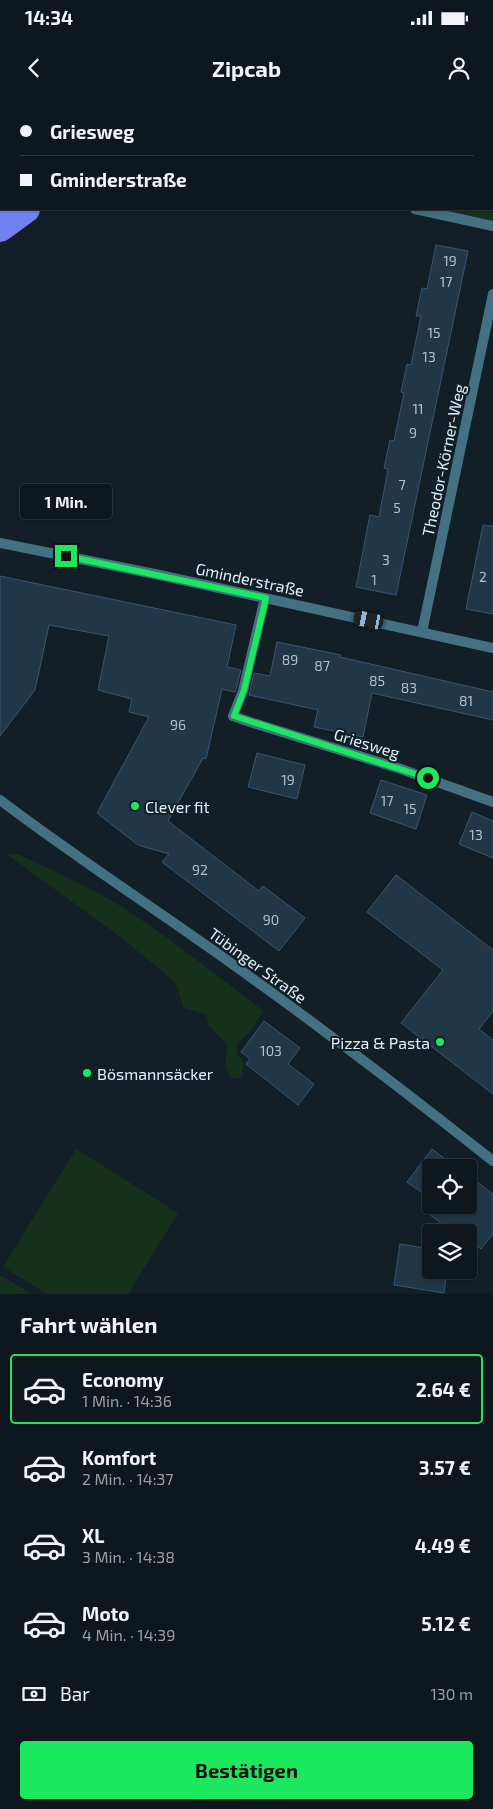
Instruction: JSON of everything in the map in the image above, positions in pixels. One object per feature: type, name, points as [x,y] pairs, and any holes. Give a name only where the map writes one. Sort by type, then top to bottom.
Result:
[{"type":"main road","points":[[0,228],[25,210]]},
{"type":"street","points":[[420,210],[493,226]]},
{"type":"street","name":"Theodor-Körner-Weg","points":[[422,632],[493,294]]},
{"type":"street","name":"Gminderstraße","points":[[0,543],[266,598],[493,648]]},
{"type":"street","name":"Griesweg","points":[[266,598],[244,690],[234,716],[402,769],[493,802]]},
{"type":"street","name":"Tübinger Straße","points":[[0,800],[127,892],[241,970],[414,1098],[493,1161]]},
{"type":"green space","points":[[423,210],[493,210],[493,226]]},
{"type":"green space","points":[[18,854],[81,884],[136,916],[263,1011],[250,1032],[238,1043],[237,1053],[243,1061],[242,1078],[231,1078],[226,1062],[228,1045],[209,1026],[206,1014],[184,1008],[175,982],[123,939],[8,855]]},
{"type":"green space","points":[[76,1149],[178,1213],[128,1294],[47,1294],[3,1267]]},
{"type":"green space","points":[[0,1275],[32,1294],[0,1294]]},
{"type":"building","points":[[436,245],[468,251],[396,595],[356,587],[370,515],[379,517],[388,469],[384,468],[390,440],[394,441],[404,393],[401,392],[407,364],[411,365],[421,316],[416,316],[422,288],[427,289]]},
{"type":"building","points":[[483,525],[493,526],[493,614],[466,609]]},
{"type":"building","points":[[0,576],[236,625],[227,667],[241,670],[235,692],[222,689],[206,759],[203,758],[168,821],[259,891],[263,886],[305,918],[279,951],[162,862],[169,854],[138,845],[97,813],[149,717],[129,712],[132,699],[98,690],[109,636],[49,625],[35,690],[0,736]]},
{"type":"building","points":[[277,642],[341,655],[340,657],[493,692],[493,720],[372,693],[363,737],[314,727],[318,710],[249,695],[254,673],[270,676]]},
{"type":"building","points":[[257,753],[305,765],[297,799],[248,787]]},
{"type":"building","points":[[381,780],[427,795],[416,829],[370,813]]},
{"type":"building","points":[[472,812],[493,821],[493,858],[459,844]]},
{"type":"building","points":[[396,875],[493,950],[493,1011],[479,1029],[493,1040],[493,1094],[401,1023],[443,970],[367,912]]},
{"type":"building","points":[[264,1021],[300,1048],[288,1064],[314,1084],[298,1105],[246,1064],[250,1059],[241,1052]]},
{"type":"building","points":[[432,1149],[445,1159],[424,1159]]},
{"type":"building","points":[[422,1162],[422,1193],[407,1182]]},
{"type":"building","points":[[477,1182],[493,1194],[493,1234],[481,1249],[477,1246],[477,1224],[442,1224],[429,1214],[477,1214]]},
{"type":"building","points":[[400,1244],[422,1248],[422,1279],[446,1279],[444,1293],[394,1285]]},
{"type":"place","name":"Clever fit","points":[[135,806]]},
{"type":"place","name":"Pizza & Pasta","points":[[440,1042]]},
{"type":"place","name":"Bösmannsäcker","points":[[87,1073]]},
{"type":"route","points":[[66,556],[266,598],[244,690],[234,716],[428,778]]}]
